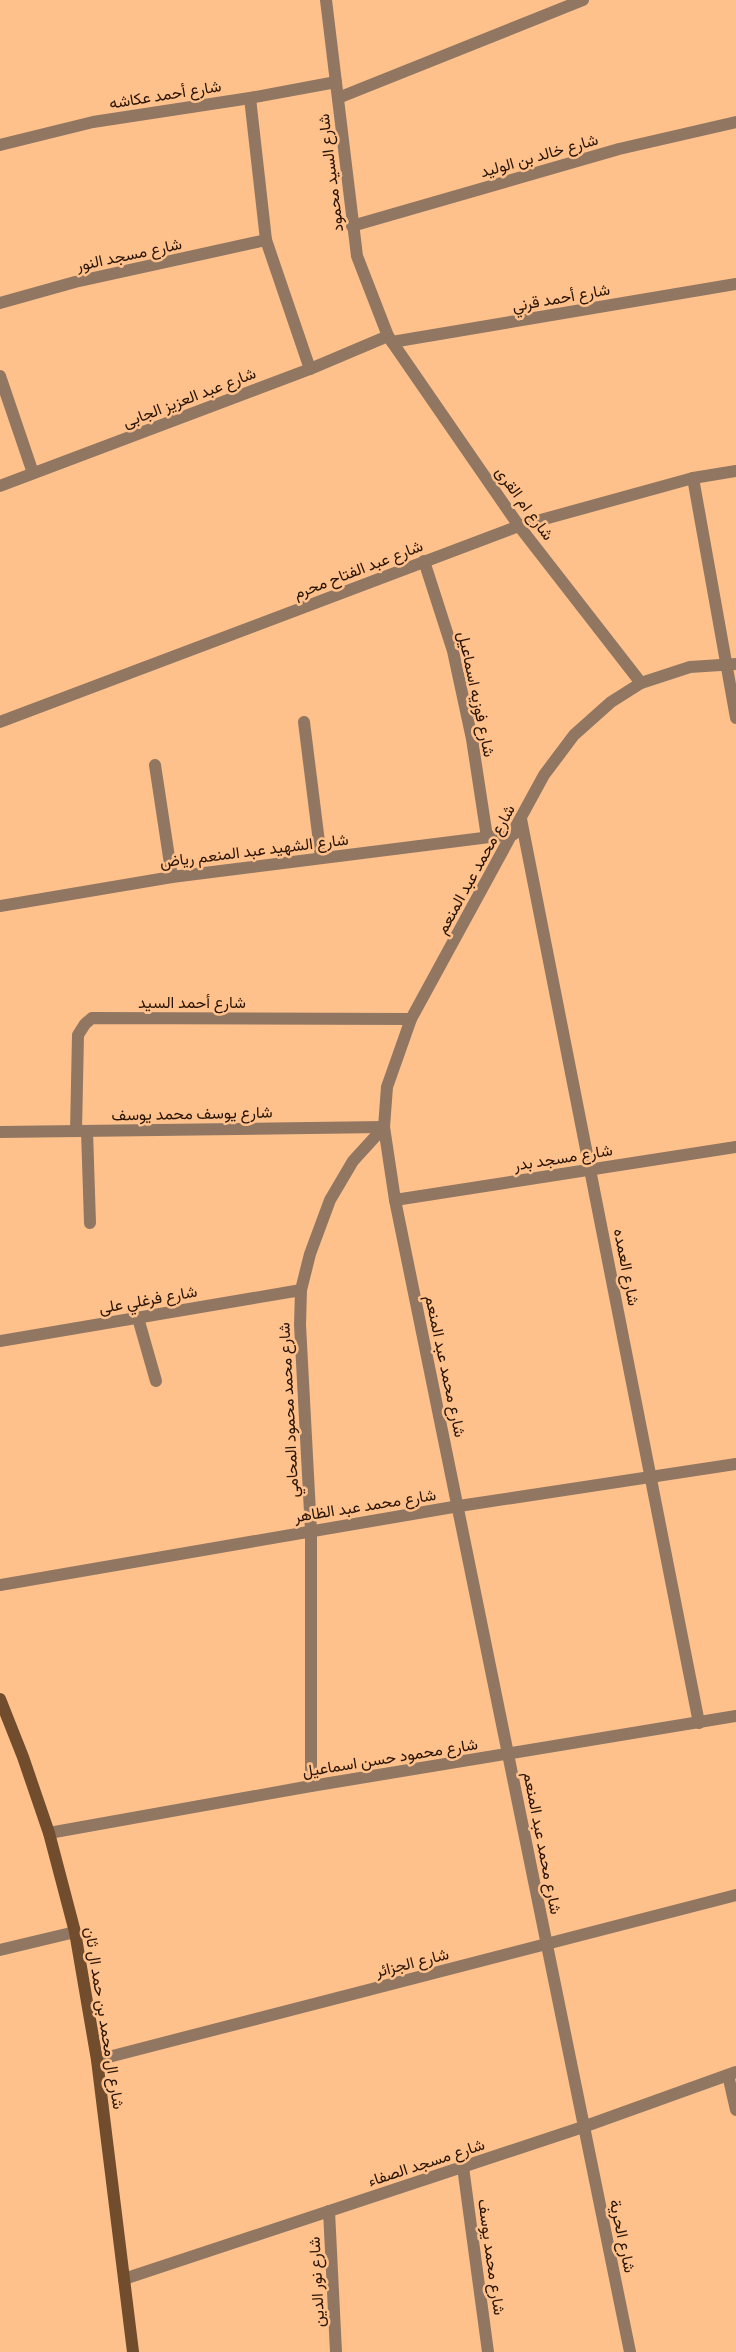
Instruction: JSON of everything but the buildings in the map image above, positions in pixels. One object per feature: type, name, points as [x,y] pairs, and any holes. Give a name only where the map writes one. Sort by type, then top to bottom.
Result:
[{"type":"street","name":"شارع السيد محمود","points":[[326,0],[357,256],[390,339]]},
{"type":"street","points":[[338,98],[583,0]]},
{"type":"street","name":"شارع أحمد عكاشه","points":[[0,145],[93,122],[250,98],[336,82]]},
{"type":"street","points":[[250,98],[266,240],[310,369]]},
{"type":"street","name":"شارع خالد بن الوليد","points":[[352,226],[619,149],[736,122]]},
{"type":"street","name":"شارع مسجد النور","points":[[0,303],[75,282],[266,240]]},
{"type":"street","name":"شارع أحمد قرني","points":[[390,339],[736,285]]},
{"type":"street","name":"شارع عبد العزيز الجابى","points":[[0,486],[390,339]]},
{"type":"street","name":"شارع ام القرى","points":[[390,339],[519,526],[641,683]]},
{"type":"street","points":[[0,376],[33,473]]},
{"type":"street","name":"شارع عبد الفتاح محرم","points":[[0,722],[519,526],[693,478],[736,471]]},
{"type":"street","points":[[693,478],[731,663],[736,718]]},
{"type":"street","name":"شارع فوزيه اسماعيل","points":[[424,561],[453,651],[472,739],[487,837]]},
{"type":"street","name":"شارع محمد عبد المنعم","points":[[583,2127],[459,1506],[395,1200],[384,1127],[387,1087],[411,1019],[514,834],[544,775],[574,735],[611,702],[641,683],[690,667],[731,663]]},
{"type":"street","points":[[304,722],[321,858]]},
{"type":"street","points":[[155,765],[172,877]]},
{"type":"street","name":"شارع العمده","points":[[521,819],[699,1722]]},
{"type":"street","name":"شارع الشهيد عبد المنعم رياض","points":[[0,906],[172,877],[514,834]]},
{"type":"street","name":"شارع أحمد السيد","points":[[82,1131],[78,1035],[92,1018],[411,1019]]},
{"type":"street","name":"شارع يوسف محمد يوسف","points":[[0,1132],[384,1127]]},
{"type":"street","name":"شارع محمد محمود المحامي","points":[[311,1786],[311,1531],[300,1325],[301,1290],[310,1254],[330,1200],[353,1161],[384,1127]]},
{"type":"street","points":[[82,1131],[90,1223]]},
{"type":"street","name":"شارع مسجد بدر","points":[[395,1200],[736,1147]]},
{"type":"street","name":"شارع فرغلي على","points":[[0,1341],[301,1290]]},
{"type":"street","points":[[138,1318],[156,1381]]},
{"type":"street","name":"شارع محمد عبد الظاهر","points":[[0,1585],[459,1506],[736,1464]]},
{"type":"street","name":"شارع ال محمد بن حمد ال ثان","points":[[0,1699],[49,1833],[75,1932],[97,2060],[133,2352]]},
{"type":"street","name":"شارع محمود حسن اسماعيل","points":[[49,1833],[311,1786],[736,1716]]},
{"type":"street","name":"شارع الجزائر","points":[[97,2060],[736,1895]]},
{"type":"street","points":[[0,1950],[75,1932]]},
{"type":"street","points":[[732,2074],[736,2110]]},
{"type":"street","name":"شارع مسجد الصفاء","points":[[124,2279],[583,2127],[732,2074]]},
{"type":"street","name":"شارع الحرية","points":[[583,2127],[630,2352]]},
{"type":"street","name":"شارع محمد يوسف","points":[[463,2167],[488,2352]]},
{"type":"street","name":"شارع نور الدين","points":[[329,2211],[336,2352]]}]
